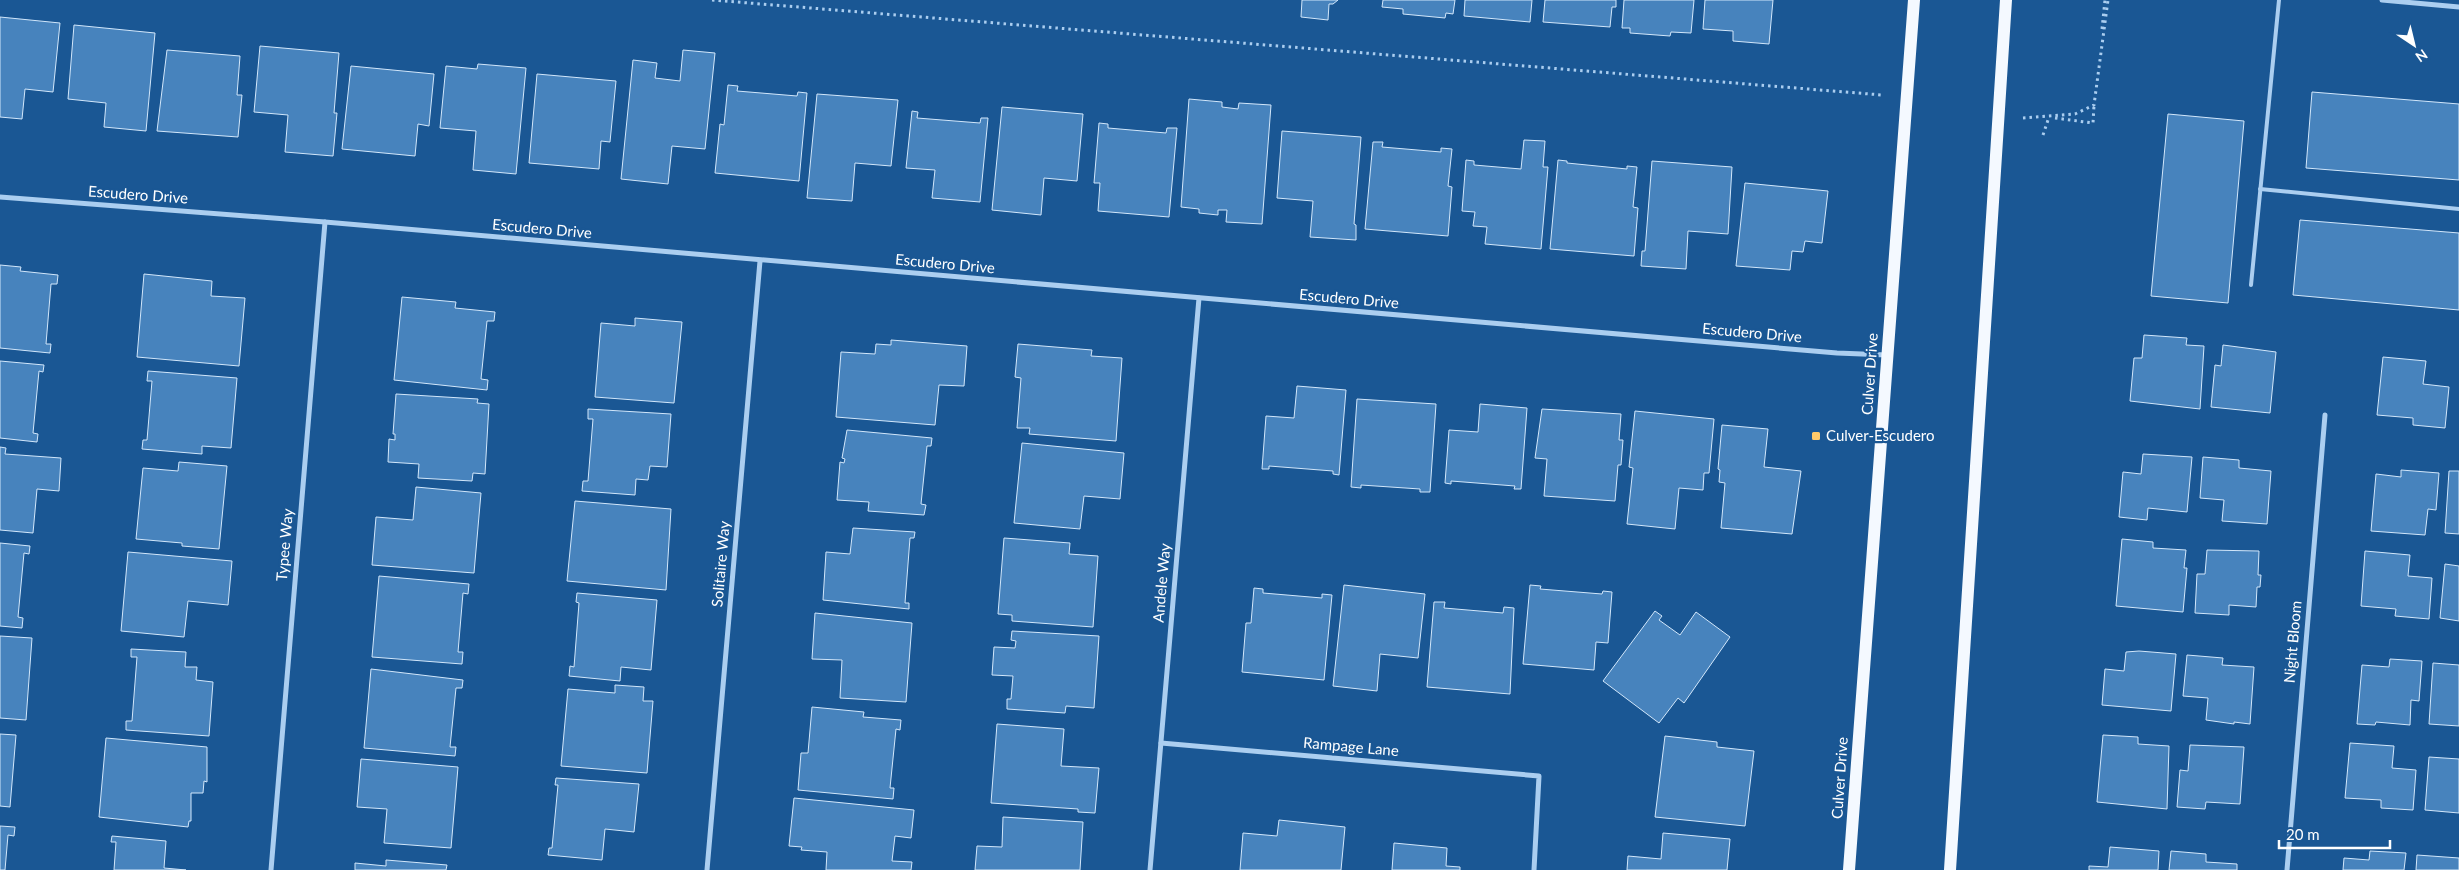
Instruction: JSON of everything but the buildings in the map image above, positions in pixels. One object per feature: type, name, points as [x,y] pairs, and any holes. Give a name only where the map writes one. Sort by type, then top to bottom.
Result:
[{"type":"main road","name":"Culver Drive","points":[[1849,870],[1914,0]]},
{"type":"main road","points":[[1950,870],[2006,0]]},
{"type":"street","points":[[2382,0],[2459,7]]},
{"type":"street","name":"Escudero Drive","points":[[0,197],[325,222],[1827,352],[1888,354]]},
{"type":"street","name":"Typee Way","points":[[271,870],[325,222]]},
{"type":"street","name":"Solitaire Way","points":[[708,870],[760,261]]},
{"type":"street","name":"Andele Way","points":[[1150,870],[1199,298]]},
{"type":"street","name":"Night Bloom","points":[[2287,870],[2325,415]]},
{"type":"street","name":"Rampage Lane","points":[[1161,743],[1539,776],[1534,870]]},
{"type":"lane","points":[[2251,285],[2278,0]]},
{"type":"lane","points":[[2260,189],[2459,209]]},
{"type":"path","points":[[712,0],[1907,97]]},
{"type":"path","points":[[2048,116],[2093,123],[2106,0]]},
{"type":"path","points":[[1998,120],[2075,114],[2094,106]]},
{"type":"path","points":[[2043,135],[2048,116]]},
{"type":"place","name":"Culver-Escudero","points":[[1816,436]]}]
